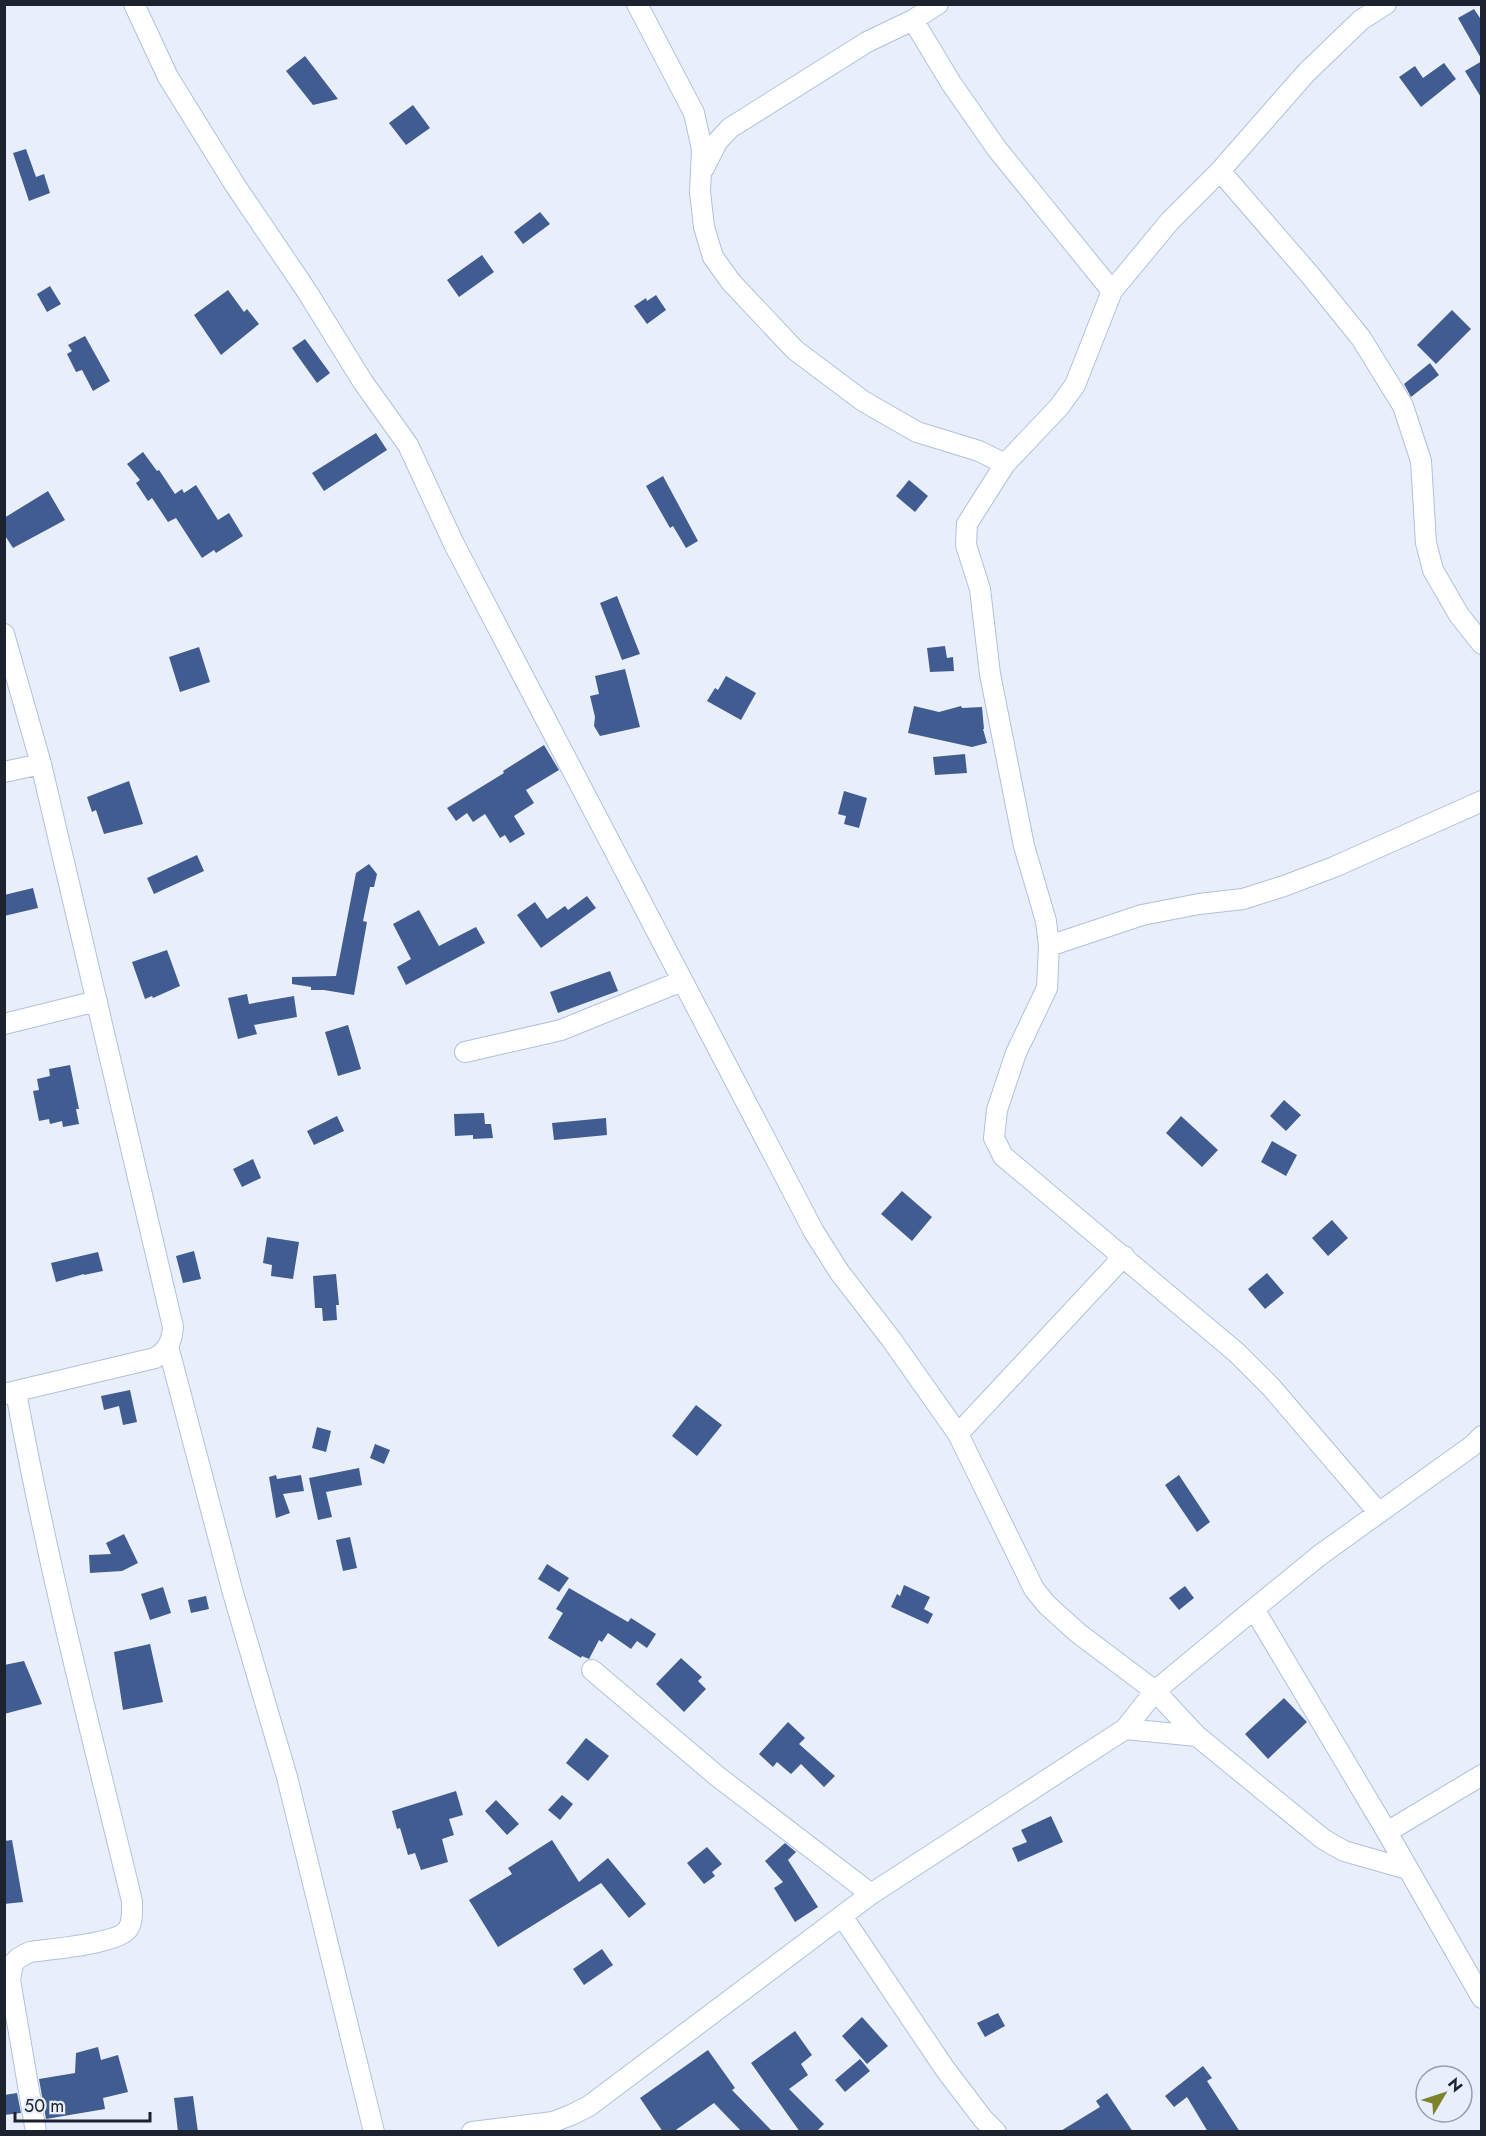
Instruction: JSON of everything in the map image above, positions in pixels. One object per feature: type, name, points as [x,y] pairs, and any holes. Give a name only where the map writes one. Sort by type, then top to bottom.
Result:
[{"type":"street","points":[[134,4],[168,77],[363,382],[408,445],[454,544],[814,1232],[840,1273],[958,1434],[1034,1589],[1047,1605],[1078,1633],[1155,1691],[1197,1736],[1334,1847],[1407,1869]]},
{"type":"street","points":[[637,4],[694,113],[702,149],[700,192],[704,227],[713,257],[731,282],[795,350],[863,401],[917,432],[979,451],[1005,464]]},
{"type":"street","points":[[701,173],[717,142],[730,128],[867,42],[913,21],[938,4]]},
{"type":"street","points":[[1379,1513],[1271,1387],[1237,1353],[1003,1156],[994,1138],[997,1110],[1016,1053],[1047,988],[1049,946],[1046,921],[1024,846],[990,675],[980,589],[966,545],[967,524],[1005,464],[1059,407],[1075,386],[1112,291],[1170,221],[1220,171],[1314,66],[1360,20],[1386,4]]},
{"type":"street","points":[[913,21],[951,83],[997,150],[1112,291]]},
{"type":"street","points":[[1220,171],[1361,338],[1403,406],[1421,460],[1426,543],[1433,570],[1459,615],[1482,644]]},
{"type":"street","points":[[4,634],[40,764],[173,1327],[168,1346],[163,1353],[154,1358],[10,1393],[132,1901],[130,1928],[123,1934],[107,1941],[30,1952],[18,1957],[12,1964],[8,1977],[36,2132]]},
{"type":"street","points":[[4,772],[40,764]]},
{"type":"street","points":[[1049,946],[1142,915],[1199,904],[1243,899],[1284,886],[1334,867],[1482,801]]},
{"type":"street","points":[[465,1052],[561,1030],[682,981]]},
{"type":"street","points":[[4,1024],[97,1001]]},
{"type":"street","points":[[958,1434],[1124,1257]]},
{"type":"street","points":[[168,1346],[233,1593],[287,1778],[374,2132]]},
{"type":"street","points":[[472,2132],[554,2122],[589,2106],[871,1894],[1125,1729],[1155,1691],[1254,1609],[1320,1555],[1472,1446],[1482,1436]]},
{"type":"street","points":[[1254,1609],[1387,1832],[1482,1998]]},
{"type":"street","points":[[592,1670],[717,1776],[871,1894]]},
{"type":"street","points":[[1125,1729],[1197,1736]]},
{"type":"street","points":[[1387,1832],[1482,1775]]},
{"type":"street","points":[[842,1916],[945,2069],[983,2119],[996,2132]]},
{"type":"building","points":[[1474,9],[1482,21],[1482,60],[1458,18]]},
{"type":"building","points":[[305,56],[338,99],[313,105],[286,71]]},
{"type":"building","points":[[1482,61],[1482,99],[1465,71]]},
{"type":"building","points":[[1444,63],[1456,79],[1421,107],[1399,77],[1415,66],[1423,78]]},
{"type":"building","points":[[413,105],[430,128],[406,145],[389,123]]},
{"type":"building","points":[[26,149],[36,177],[44,174],[50,193],[29,201],[13,153]]},
{"type":"building","points":[[540,212],[550,224],[523,244],[514,232]]},
{"type":"building","points":[[482,255],[494,272],[459,297],[447,280]]},
{"type":"building","points":[[50,286],[61,304],[47,312],[37,294]]},
{"type":"building","points":[[228,290],[244,312],[247,309],[259,324],[221,355],[194,315]]},
{"type":"building","points":[[656,295],[666,310],[647,324],[634,306]]},
{"type":"building","points":[[1452,310],[1471,329],[1436,364],[1417,345]]},
{"type":"building","points":[[85,336],[110,381],[93,391],[82,370],[76,372],[67,354],[72,351],[68,345]]},
{"type":"building","points":[[305,339],[330,373],[317,383],[292,348]]},
{"type":"building","points":[[1430,363],[1439,375],[1411,397],[1404,384]]},
{"type":"building","points":[[376,433],[387,450],[324,491],[312,473]]},
{"type":"building","points":[[143,452],[157,471],[159,470],[175,494],[182,489],[184,493],[196,485],[218,520],[229,513],[243,536],[216,553],[214,550],[202,558],[176,518],[168,522],[152,498],[148,501],[136,483],[140,480],[127,464]]},
{"type":"building","points":[[663,476],[698,541],[686,548],[673,526],[670,528],[646,486]]},
{"type":"building","points":[[909,480],[928,496],[915,512],[896,496]]},
{"type":"building","points":[[48,491],[65,520],[13,548],[4,534],[4,518]]},
{"type":"building","points":[[617,596],[640,654],[622,660],[600,603]]},
{"type":"building","points":[[945,646],[947,658],[953,657],[954,671],[930,672],[927,648]]},
{"type":"building","points":[[199,647],[210,682],[180,692],[169,657]]},
{"type":"building","points":[[625,669],[640,727],[600,736],[594,726],[595,717],[590,696],[599,694],[595,676]]},
{"type":"building","points":[[726,676],[756,693],[741,720],[707,701],[715,688],[718,690]]},
{"type":"building","points":[[914,706],[939,712],[961,706],[962,708],[982,707],[983,729],[987,743],[972,747],[908,733]]},
{"type":"building","points":[[544,745],[559,770],[526,790],[534,803],[514,816],[525,834],[510,843],[505,835],[500,838],[485,814],[473,822],[467,813],[456,821],[447,808]]},
{"type":"building","points":[[965,754],[967,773],[935,775],[933,757]]},
{"type":"building","points":[[129,781],[143,824],[104,834],[96,810],[92,812],[87,797]]},
{"type":"building","points":[[844,791],[867,798],[859,828],[844,824],[846,816],[838,814]]},
{"type":"building","points":[[197,855],[204,871],[154,894],[147,878]]},
{"type":"building","points":[[369,864],[377,874],[374,887],[370,887],[363,921],[367,922],[354,995],[311,990],[311,987],[292,984],[292,977],[336,976],[356,873]]},
{"type":"building","points":[[33,888],[38,908],[4,916],[4,895]]},
{"type":"building","points":[[587,896],[596,908],[541,948],[517,915],[535,902],[547,919],[565,906],[568,910]]},
{"type":"building","points":[[419,910],[439,946],[476,927],[485,943],[406,985],[397,967],[411,959],[393,924]]},
{"type":"building","points":[[167,950],[180,986],[153,998],[152,996],[145,999],[132,962]]},
{"type":"building","points":[[610,971],[618,991],[558,1013],[550,992]]},
{"type":"building","points":[[247,994],[249,1004],[294,996],[297,1017],[254,1025],[257,1034],[238,1039],[228,998]]},
{"type":"building","points":[[348,1025],[361,1069],[338,1076],[325,1032]]},
{"type":"building","points":[[70,1065],[79,1109],[76,1109],[79,1124],[63,1127],[62,1121],[50,1124],[49,1119],[39,1121],[33,1091],[39,1090],[37,1079],[50,1076],[49,1069]]},
{"type":"building","points":[[1284,1100],[1301,1115],[1286,1131],[1270,1116]]},
{"type":"building","points":[[484,1113],[485,1124],[491,1124],[493,1138],[473,1139],[473,1135],[455,1136],[454,1114]]},
{"type":"building","points":[[337,1116],[344,1131],[314,1145],[307,1131]]},
{"type":"building","points":[[1181,1116],[1218,1150],[1202,1167],[1166,1133]]},
{"type":"building","points":[[606,1118],[607,1135],[554,1140],[552,1123]]},
{"type":"building","points":[[1272,1141],[1297,1155],[1286,1176],[1261,1162]]},
{"type":"building","points":[[253,1159],[261,1178],[242,1187],[233,1169]]},
{"type":"building","points":[[902,1191],[932,1217],[912,1241],[881,1214]]},
{"type":"building","points":[[1332,1220],[1348,1238],[1328,1256],[1312,1238]]},
{"type":"building","points":[[267,1237],[299,1242],[293,1279],[271,1276],[272,1265],[263,1263]]},
{"type":"building","points":[[194,1251],[201,1279],[183,1283],[176,1256]]},
{"type":"building","points":[[98,1252],[103,1271],[56,1282],[51,1263]]},
{"type":"building","points":[[1267,1273],[1284,1293],[1265,1309],[1248,1289]]},
{"type":"building","points":[[336,1274],[339,1305],[336,1305],[337,1320],[323,1321],[322,1308],[315,1308],[313,1276]]},
{"type":"building","points":[[130,1390],[137,1422],[123,1425],[119,1406],[104,1410],[101,1396]]},
{"type":"building","points":[[696,1405],[722,1425],[697,1456],[672,1436]]},
{"type":"building","points":[[317,1427],[331,1431],[326,1452],[312,1448]]},
{"type":"building","points":[[375,1444],[390,1450],[384,1464],[370,1458]]},
{"type":"building","points":[[359,1468],[362,1485],[326,1492],[332,1517],[318,1520],[309,1478]]},
{"type":"building","points":[[276,1475],[277,1479],[301,1475],[304,1491],[283,1494],[290,1513],[276,1518],[269,1477]]},
{"type":"building","points":[[1179,1475],[1210,1522],[1197,1532],[1165,1485]]},
{"type":"building","points":[[124,1534],[138,1563],[122,1571],[90,1573],[89,1555],[111,1554],[106,1543]]},
{"type":"building","points":[[350,1537],[357,1568],[343,1571],[336,1540]]},
{"type":"building","points":[[547,1564],[569,1578],[559,1592],[538,1579]]},
{"type":"building","points":[[904,1585],[930,1597],[924,1609],[933,1614],[928,1624],[891,1607],[897,1594],[900,1596]]},
{"type":"building","points":[[1185,1586],[1194,1598],[1179,1610],[1169,1598]]},
{"type":"building","points":[[163,1587],[171,1613],[150,1620],[141,1594]]},
{"type":"building","points":[[569,1588],[628,1622],[631,1618],[656,1634],[647,1648],[637,1641],[631,1649],[608,1633],[602,1642],[599,1640],[589,1659],[582,1656],[581,1658],[548,1638],[563,1613],[556,1609]]},
{"type":"building","points":[[206,1596],[209,1609],[191,1613],[188,1600]]},
{"type":"building","points":[[150,1644],[163,1702],[123,1710],[114,1652]]},
{"type":"building","points":[[681,1658],[702,1677],[698,1681],[706,1689],[684,1712],[656,1684]]},
{"type":"building","points":[[24,1661],[42,1704],[4,1714],[4,1665]]},
{"type":"building","points":[[1284,1698],[1307,1722],[1268,1759],[1245,1734]]},
{"type":"building","points":[[788,1722],[805,1738],[799,1744],[835,1776],[824,1787],[801,1764],[791,1774],[777,1762],[773,1767],[759,1754]]},
{"type":"building","points":[[586,1738],[609,1756],[588,1781],[566,1763]]},
{"type":"building","points":[[456,1791],[463,1815],[449,1819],[454,1835],[442,1839],[448,1862],[421,1870],[415,1853],[408,1855],[392,1811]]},
{"type":"building","points":[[562,1795],[573,1804],[560,1820],[548,1810]]},
{"type":"building","points":[[496,1800],[519,1824],[507,1835],[485,1811]]},
{"type":"building","points":[[1051,1816],[1063,1842],[1018,1862],[1012,1848],[1027,1842],[1021,1830]]},
{"type":"building","points":[[12,1840],[23,1902],[4,1904],[4,1841]]},
{"type":"building","points":[[552,1840],[579,1882],[608,1858],[646,1904],[629,1918],[601,1883],[498,1947],[469,1900],[512,1874],[508,1868]]},
{"type":"building","points":[[785,1843],[796,1852],[788,1860],[818,1907],[795,1922],[774,1888],[783,1882],[765,1861]]},
{"type":"building","points":[[707,1847],[722,1864],[712,1872],[715,1876],[704,1884],[687,1863]]},
{"type":"building","points":[[602,1949],[613,1965],[584,1985],[573,1969]]},
{"type":"building","points":[[998,2013],[1005,2026],[985,2037],[977,2023]]},
{"type":"building","points":[[862,2017],[888,2046],[867,2064],[842,2036]]},
{"type":"building","points":[[795,2031],[812,2055],[801,2064],[808,2075],[789,2089],[824,2124],[816,2132],[800,2132],[751,2063]]},
{"type":"building","points":[[98,2047],[101,2060],[118,2055],[128,2092],[103,2098],[105,2109],[46,2119],[39,2079],[75,2073],[76,2053]]},
{"type":"building","points":[[708,2050],[735,2088],[732,2090],[773,2132],[742,2132],[714,2103],[673,2132],[663,2132],[640,2098]]},
{"type":"building","points":[[860,2059],[870,2071],[845,2092],[835,2080]]},
{"type":"building","points":[[1203,2066],[1212,2078],[1207,2081],[1240,2132],[1208,2132],[1187,2097],[1174,2107],[1165,2096]]},
{"type":"building","points":[[17,2093],[21,2113],[4,2115],[4,2095]]},
{"type":"building","points":[[1107,2093],[1133,2132],[1059,2132],[1100,2107],[1096,2101]]},
{"type":"building","points":[[193,2096],[198,2132],[178,2132],[174,2098]]}]
